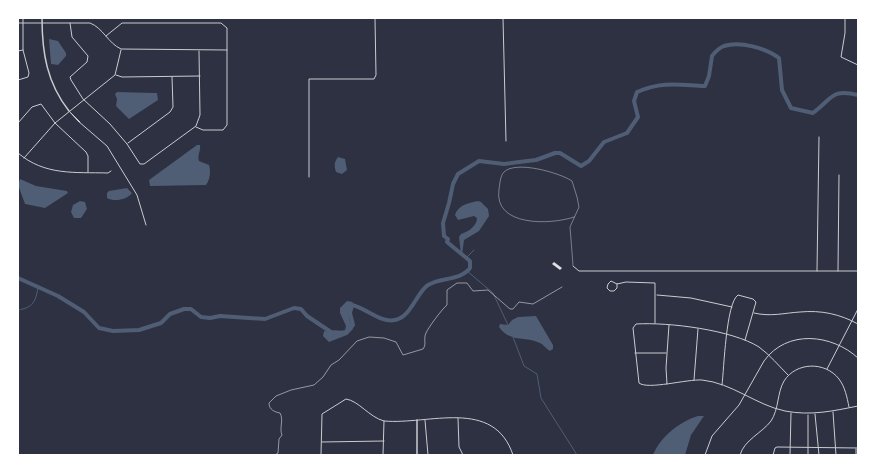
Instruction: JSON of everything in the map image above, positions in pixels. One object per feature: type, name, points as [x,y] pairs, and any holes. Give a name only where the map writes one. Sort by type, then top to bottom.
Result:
[{"type":"street","points":[[18,80],[28,78],[29,73],[23,50],[23,18]]},
{"type":"street","points":[[42,18],[42,46],[46,68],[56,92],[69,111],[103,141],[110,151],[137,195],[146,225]]},
{"type":"street","points":[[309,177],[309,79],[374,80],[376,75],[375,18]]},
{"type":"street","points":[[504,18],[506,141]]},
{"type":"street","points":[[845,18],[845,34],[841,57],[858,65]]},
{"type":"street","points":[[18,23],[90,23],[97,26],[114,46],[121,50],[227,50]]},
{"type":"street","points":[[106,36],[122,23],[222,23],[227,28],[225,128],[223,130],[203,130],[196,126]]},
{"type":"street","points":[[70,24],[72,37],[88,56],[88,62],[70,77],[83,100],[110,124],[127,144],[140,164],[144,164],[196,126],[200,115],[199,51]]},
{"type":"street","points":[[18,51],[23,50]]},
{"type":"street","points":[[24,158],[55,123],[115,75],[121,50]]},
{"type":"street","points":[[115,75],[122,77],[200,76]]},
{"type":"street","points":[[127,144],[170,112],[173,107],[172,76]]},
{"type":"street","points":[[18,123],[19,120],[32,107],[41,104],[55,123],[86,152],[88,172]]},
{"type":"street","points":[[817,271],[818,137]]},
{"type":"street","points":[[18,153],[42,168],[54,171],[108,173],[111,171]]},
{"type":"street","points":[[838,271],[839,175]]},
{"type":"street","points":[[573,266],[579,271],[858,271]]},
{"type":"street","points":[[617,284],[617,288],[614,291],[608,289],[607,285],[610,282],[617,284],[626,282],[652,282],[656,286],[655,324]]},
{"type":"street","points":[[656,295],[691,298],[732,306]]},
{"type":"street","points":[[722,385],[726,335],[732,306],[738,295],[753,299],[756,303],[745,341]]},
{"type":"street","points":[[827,369],[858,309]]},
{"type":"street","points":[[754,313],[774,316],[798,312],[821,312],[858,324]]},
{"type":"street","points":[[667,384],[669,324]]},
{"type":"street","points":[[788,375],[759,347],[745,341],[698,328],[669,324],[635,325],[633,334],[634,353],[638,383],[641,385],[667,384],[694,380],[711,382],[745,394],[776,408],[808,415],[858,406]]},
{"type":"street","points":[[694,380],[698,328]]},
{"type":"street","points":[[705,455],[712,436],[735,410],[768,355],[782,345],[808,338],[819,338],[840,345],[858,358]]},
{"type":"street","points":[[634,353],[667,353]]},
{"type":"street","points":[[740,455],[744,447],[770,422],[776,408],[780,389],[788,375],[796,369],[805,366],[815,366],[827,369],[838,377],[843,385],[849,408]]},
{"type":"street","points":[[321,455],[322,414],[343,400],[350,400],[373,417],[384,421],[458,418],[478,419],[493,426],[507,440],[513,455]]},
{"type":"street","points":[[833,411],[837,449],[836,455]]},
{"type":"street","points":[[790,455],[791,412]]},
{"type":"street","points":[[815,414],[819,455]]},
{"type":"street","points":[[808,415],[808,455]]},
{"type":"street","points":[[458,418],[459,447],[463,455]]},
{"type":"street","points":[[425,419],[428,455]]},
{"type":"street","points":[[417,420],[417,455]]},
{"type":"street","points":[[383,455],[384,421]]},
{"type":"street","points":[[321,442],[384,441]]},
{"type":"street","points":[[772,455],[775,448],[857,449],[856,455]]},
{"type":"lane","points":[[573,266],[570,228],[578,210],[577,197],[572,181],[545,170],[528,168],[509,169],[502,174],[498,198],[500,205],[506,211],[522,220],[545,223],[574,217]]},
{"type":"path","points":[[275,455],[278,453],[279,439],[282,435],[280,429],[282,419],[280,413],[274,412],[270,408],[269,403],[272,399],[290,390],[314,385],[352,344],[363,338],[377,337],[396,342],[403,356],[420,351],[425,346],[426,333],[441,310],[447,305],[447,292],[449,287],[462,282],[469,284],[471,290],[485,289],[494,294],[510,309],[513,309],[519,302],[533,304],[562,287]]},
{"type":"water","points":[[49,39],[58,41],[66,53],[66,56],[58,65],[51,64]]},
{"type":"water","points":[[117,92],[157,93],[158,100],[129,119],[116,106],[117,99],[115,94]]},
{"type":"water","points":[[197,145],[200,145],[198,157],[199,161],[209,165],[210,167],[209,178],[206,185],[150,186],[149,180]]},
{"type":"water","points":[[338,157],[345,159],[347,170],[342,174],[336,172],[335,170],[335,162]]},
{"type":"water","points":[[20,179],[36,186],[67,191],[68,193],[45,208],[25,204],[18,185]]},
{"type":"water","points":[[127,188],[132,193],[124,199],[117,200],[107,198],[107,193],[109,191]]},
{"type":"water","points":[[80,201],[85,202],[87,209],[81,218],[74,218],[71,212],[73,205]]},
{"type":"water","points":[[478,201],[488,209],[489,216],[479,231],[464,240],[462,255],[459,237],[461,234],[474,226],[477,218],[474,216],[458,220],[455,215],[461,207]]},
{"type":"water","points":[[347,301],[353,302],[349,309],[349,319],[353,329],[347,335],[329,342],[323,336],[324,331],[338,332],[345,330],[346,326],[340,313],[340,308]]},
{"type":"water","points":[[536,316],[553,345],[553,349],[550,351],[535,341],[508,335],[499,327],[500,324],[508,325],[512,320],[518,317]]},
{"type":"water","points":[[698,416],[704,416],[691,435],[685,455],[653,455],[656,448],[671,431],[684,422]]},
{"type":"building","points":[[554,262],[562,268],[560,270],[552,264]]},
{"type":"waterway","points":[[18,278],[58,296],[84,312],[99,328],[113,331],[139,330],[161,323],[170,314],[184,309],[191,309],[201,317],[210,318],[220,316],[265,319],[294,308],[301,309],[307,316],[331,332],[346,333],[353,325],[350,313],[352,305],[378,317],[395,320],[401,318],[410,309],[420,293],[428,285],[461,275],[470,268],[470,261],[447,242],[448,239],[444,236],[443,223],[453,184],[458,174],[479,161],[504,164],[536,160],[555,153],[560,153],[581,166],[589,161],[604,142],[627,133],[638,117],[634,101],[637,92],[663,85],[705,86],[709,76],[712,56],[717,50],[724,46],[738,44],[753,46],[774,54],[779,58],[782,90],[791,108],[813,113],[832,96],[842,93],[858,95]]},
{"type":"waterway","points":[[466,258],[474,250]]},
{"type":"waterway","points":[[467,271],[493,293],[508,325]]},
{"type":"waterway","points":[[18,310],[27,308],[33,303],[38,287]]},
{"type":"waterway","points":[[513,337],[524,366],[537,374],[541,398],[577,455]]}]
